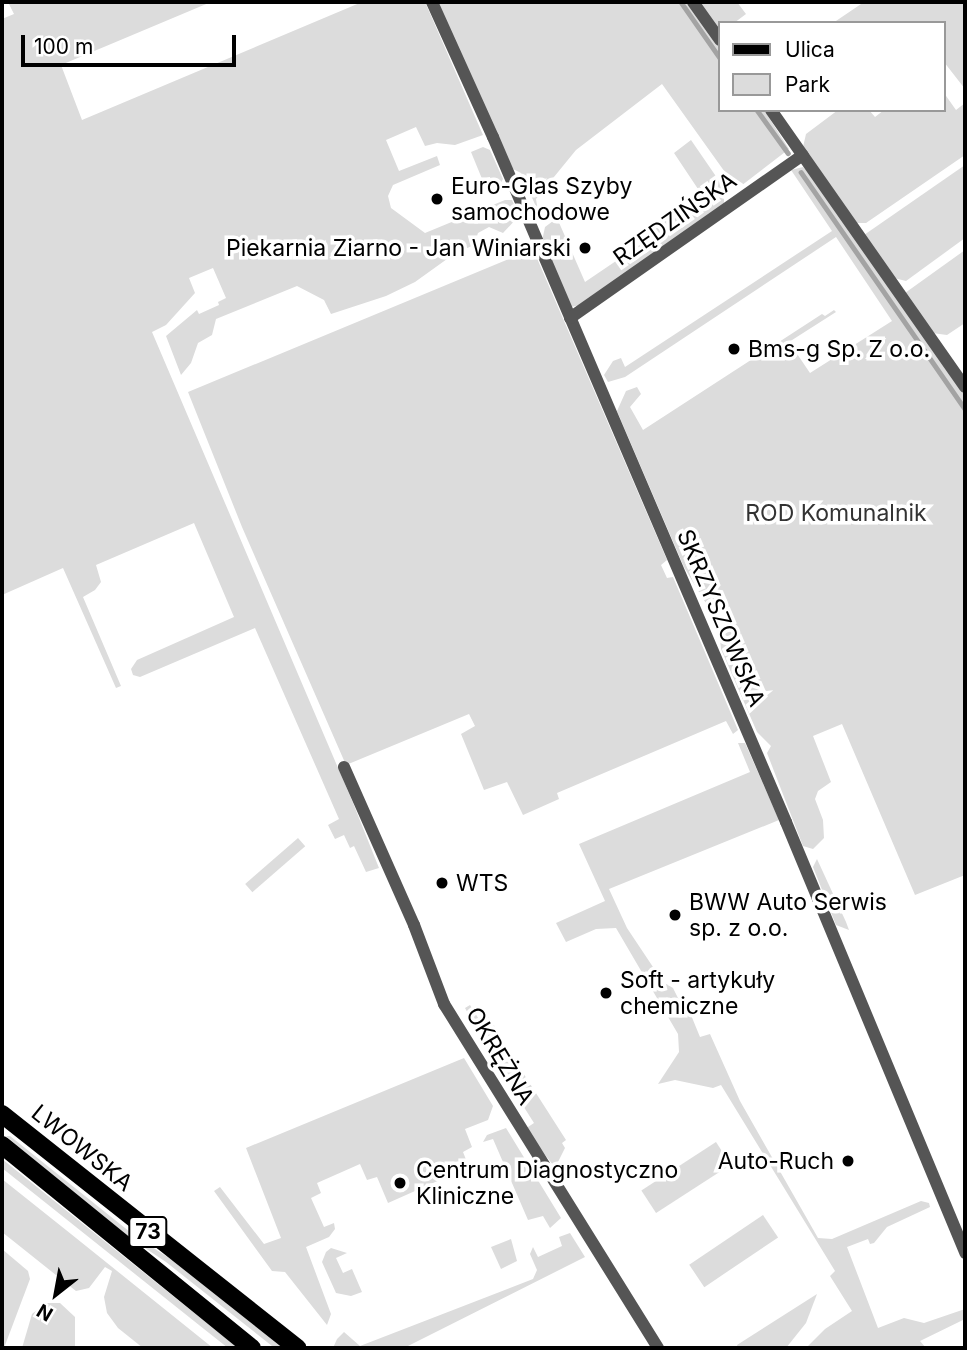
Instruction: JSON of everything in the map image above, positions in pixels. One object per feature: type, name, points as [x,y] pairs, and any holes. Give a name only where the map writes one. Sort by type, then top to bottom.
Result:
[{"type":"main road","name":"LWOWSKA","points":[[2,1114],[297,1348]]},
{"type":"main road","name":"73","points":[[2,1145],[252,1348]]},
{"type":"street","name":"SKRZYSZOWSKA","points":[[432,2],[786,822],[965,1253]]},
{"type":"street","points":[[693,2],[718,37]]},
{"type":"street","points":[[772,112],[965,387]]},
{"type":"street","name":"RZĘDZIŃSKA","points":[[570,318],[803,155]]},
{"type":"street","name":"OKRĘŻNA","points":[[344,767],[414,925],[444,1004],[486,1077],[658,1348]]},
{"type":"green space","points":[[8,2],[211,2],[61,65],[82,120],[362,2],[425,2],[483,135],[455,145],[437,143],[425,146],[416,127],[386,140],[399,171],[437,156],[440,165],[393,185],[388,196],[391,208],[425,233],[505,200],[512,200],[519,216],[503,233],[489,227],[478,233],[474,245],[454,254],[415,282],[386,296],[331,314],[324,300],[297,286],[216,319],[212,335],[198,343],[191,363],[181,375],[166,336],[197,310],[199,314],[219,305],[218,302],[226,298],[213,268],[189,278],[195,293],[166,325],[152,332],[379,868],[366,872],[354,846],[350,848],[344,835],[335,839],[328,825],[339,819],[255,628],[140,677],[133,675],[131,669],[137,660],[234,617],[194,523],[96,565],[101,582],[95,590],[83,597],[121,686],[116,688],[63,568],[2,595],[2,19],[14,14]]},
{"type":"green space","points":[[438,2],[687,2],[718,46],[718,112],[765,112],[789,149],[737,189],[662,84],[576,150],[536,199],[538,211],[521,173],[509,167]]},
{"type":"green space","points":[[698,2],[737,2],[746,14],[737,21],[718,21],[718,31]]},
{"type":"green space","points":[[864,2],[965,2],[965,89],[946,65],[946,21],[836,21]]},
{"type":"green space","points":[[946,96],[956,110],[965,103],[965,155],[866,223],[856,223],[803,147],[806,134],[835,112],[871,112],[875,117],[881,112],[946,112]]},
{"type":"green space","points":[[691,140],[724,188],[724,205],[580,305],[571,307],[542,241],[545,227],[557,218],[585,282],[644,242],[639,235],[700,192],[674,153]]},
{"type":"green space","points":[[483,147],[490,150],[503,179],[499,186],[487,191],[471,152]]},
{"type":"green space","points":[[965,165],[965,238],[906,281],[894,278],[864,235]]},
{"type":"green space","name":"ROD Komunalnik","points":[[803,167],[965,393],[965,875],[915,895],[842,724],[813,736],[831,782],[818,791],[815,799],[823,820],[824,838],[813,849],[803,846],[767,753],[771,746],[757,732],[721,649],[720,639],[732,621],[731,612],[724,598],[707,604],[684,567],[617,411],[626,391],[637,387],[641,394],[630,407],[643,430],[822,314],[825,316],[834,310],[836,312],[789,342],[810,373],[892,321],[836,237],[625,377],[608,382],[604,375],[613,361],[621,358],[625,367],[832,231],[791,170]]},
{"type":"green space","points":[[533,249],[667,560],[661,565],[667,578],[673,577],[738,730],[733,734],[726,721],[557,793],[559,799],[523,815],[507,782],[484,790],[461,734],[475,726],[469,714],[346,765],[242,527],[188,392]]},
{"type":"green space","points":[[965,250],[965,323],[947,335],[932,333],[905,293]]},
{"type":"green space","points":[[738,743],[745,743],[779,820],[609,889],[627,928],[663,982],[673,988],[678,998],[684,998],[700,1037],[710,1034],[740,1101],[818,1238],[832,1239],[921,1201],[929,1203],[930,1207],[887,1227],[874,1243],[870,1244],[868,1239],[847,1247],[878,1328],[904,1318],[924,1323],[965,1309],[965,1319],[920,1341],[926,1348],[806,1348],[825,1329],[852,1311],[830,1276],[835,1271],[721,1085],[713,1088],[675,1080],[658,1084],[679,1052],[678,1034],[616,928],[596,929],[566,942],[556,923],[605,901],[579,844],[750,772]]},
{"type":"green space","points":[[298,838],[305,846],[252,892],[245,884]]},
{"type":"green space","points":[[817,859],[849,930],[836,925],[813,867]]},
{"type":"green space","points":[[470,1005],[480,1021],[488,1016],[516,1060],[500,1070],[465,1008]]},
{"type":"green space","points":[[464,1058],[493,1106],[488,1120],[465,1129],[472,1147],[463,1152],[469,1167],[388,1203],[377,1177],[367,1180],[360,1164],[317,1183],[321,1193],[311,1198],[324,1227],[334,1223],[335,1229],[329,1237],[306,1247],[331,1314],[327,1325],[285,1272],[272,1271],[214,1191],[220,1187],[264,1244],[281,1238],[246,1148]]},
{"type":"green space","points":[[518,1065],[566,1140],[562,1143],[565,1148],[557,1164],[553,1165],[525,1129],[534,1123],[503,1074]]},
{"type":"green space","points":[[506,1128],[561,1218],[550,1228],[543,1216],[528,1220],[493,1139],[483,1142],[487,1135]]},
{"type":"green space","points":[[6,1136],[10,1136],[135,1236],[186,1269],[285,1348],[272,1346],[166,1262],[112,1226]]},
{"type":"green space","points":[[716,1142],[731,1165],[656,1213],[641,1190]]},
{"type":"green space","points":[[2,1159],[238,1348],[228,1348],[2,1168]]},
{"type":"green space","points":[[2,1179],[213,1348],[143,1348],[118,1328],[107,1313],[104,1297],[112,1271],[105,1267],[89,1288],[76,1291],[2,1232]]},
{"type":"green space","points":[[763,1215],[778,1237],[704,1287],[689,1265]]},
{"type":"green space","points":[[570,1233],[585,1257],[404,1348],[333,1348],[344,1332],[360,1346],[533,1279],[537,1270],[530,1254],[533,1247],[538,1257],[562,1246],[559,1237]]},
{"type":"green space","points":[[511,1239],[517,1261],[501,1269],[491,1247]]},
{"type":"green space","points":[[331,1248],[347,1253],[336,1258],[343,1273],[352,1269],[362,1292],[351,1296],[336,1293],[322,1262]]},
{"type":"green space","points":[[2,1249],[28,1271],[30,1279],[4,1348],[2,1348]]},
{"type":"green space","points":[[817,1294],[806,1323],[786,1348],[738,1348],[737,1345]]},
{"type":"green space","points":[[46,1303],[60,1303],[75,1317],[75,1348],[22,1348],[32,1314]]},
{"type":"waterway","points":[[681,2],[718,55]]},
{"type":"waterway","points":[[758,112],[788,153]]},
{"type":"waterway","points":[[801,172],[965,409]]},
{"type":"place","name":"Euro-Glas Szyby samochodowe","points":[[437,199]]},
{"type":"place","name":"Piekarnia Ziarno - Jan Winiarski","points":[[585,248]]},
{"type":"place","name":"Bms-g Sp. Z o.o.","points":[[734,349]]},
{"type":"place","name":"WTS","points":[[442,883]]},
{"type":"place","name":"BWW Auto Serwis sp. z o.o.","points":[[675,915]]},
{"type":"place","name":"Soft - artykuły chemiczne","points":[[606,993]]},
{"type":"place","name":"Auto-Ruch","points":[[848,1161]]},
{"type":"place","name":"Centrum Diagnostyczno Kliniczne","points":[[400,1183]]}]
